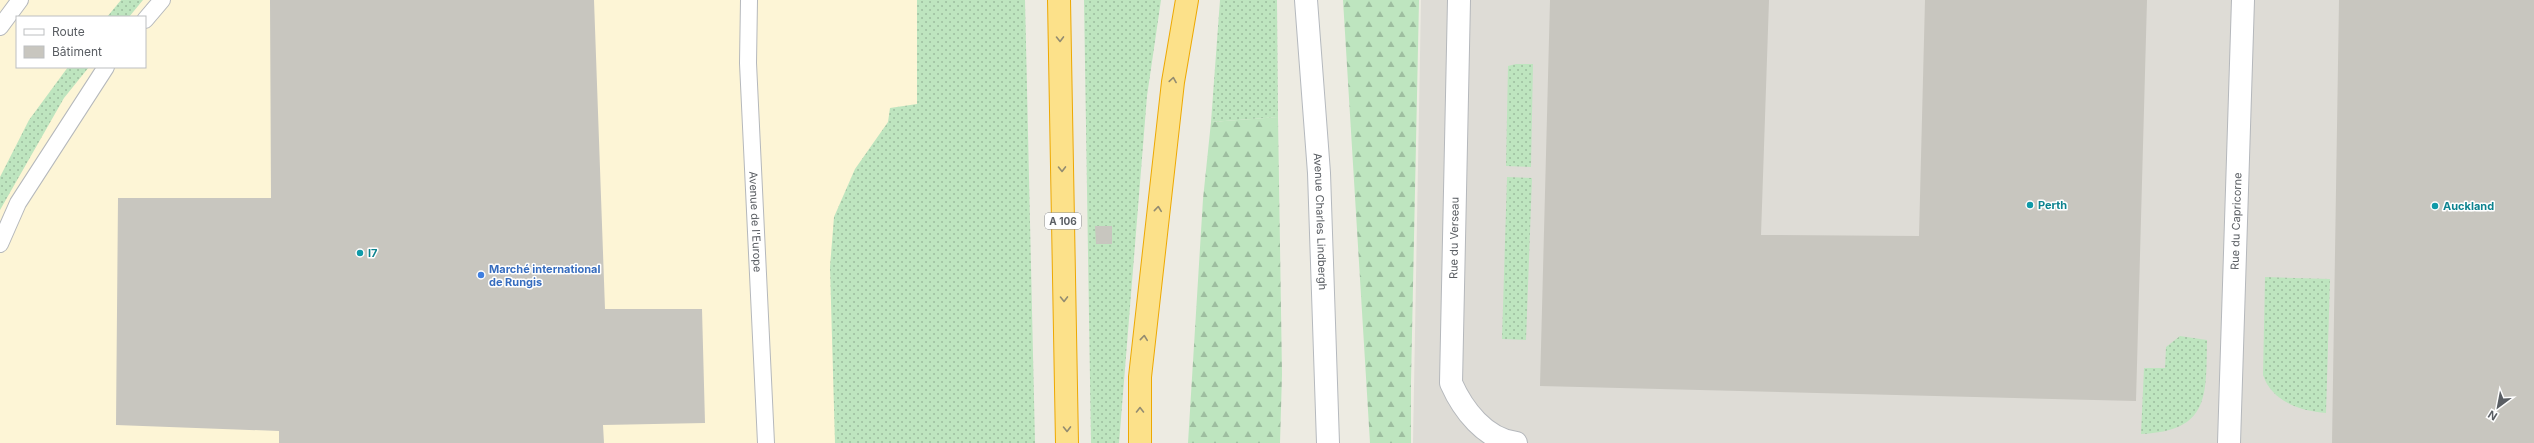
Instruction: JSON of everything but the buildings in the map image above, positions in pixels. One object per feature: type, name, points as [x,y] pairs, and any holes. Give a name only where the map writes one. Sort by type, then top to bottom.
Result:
[{"type":"highway","name":"A 106","points":[[1059,0],[1067,443]]},
{"type":"highway","points":[[1140,443],[1140,377],[1172,82],[1186,0]]},
{"type":"street","name":"Avenue Charles Lindbergh","points":[[1306,0],[1319,173],[1328,443]]},
{"type":"street","name":"Rue du Verseau","points":[[1459,0],[1451,383],[1460,404],[1490,434],[1508,442],[1516,443]]},
{"type":"street","name":"Rue du Capricorne","points":[[2229,443],[2243,0]]},
{"type":"lane","points":[[0,27],[20,0]]},
{"type":"lane","points":[[146,19],[162,0]]},
{"type":"lane","name":"Avenue de l'Europe","points":[[749,0],[748,63],[766,443]]},
{"type":"lane","points":[[0,244],[18,203],[105,68]]},
{"type":"shaded area","name":"Marché international de Rungis","points":[[0,0],[960,0],[963,443],[0,443]]},
{"type":"shaded area","points":[[1421,0],[2534,0],[2534,443],[1413,443]]},
{"type":"green space","points":[[121,0],[143,0],[130,16],[108,16]]},
{"type":"green space","points":[[917,0],[1025,0],[1035,443],[835,443],[830,267],[834,217],[855,169],[888,122],[890,108],[917,104]]},
{"type":"green space","points":[[1084,0],[1161,0],[1147,96],[1119,443],[1091,443]]},
{"type":"green space","points":[[1220,0],[1277,0],[1278,117],[1211,122]]},
{"type":"green space","points":[[1343,0],[1419,0],[1411,443],[1370,443]]},
{"type":"green space","points":[[1516,64],[1533,64],[1531,167],[1506,166],[1508,66]]},
{"type":"green space","points":[[67,68],[88,68],[64,98],[0,210],[0,177],[29,120]]},
{"type":"green space","points":[[1278,117],[1282,374],[1280,443],[1188,443],[1203,199],[1211,122]]},
{"type":"green space","points":[[1507,177],[1532,178],[1526,340],[1502,339]]},
{"type":"green space","points":[[2265,277],[2330,279],[2326,413],[2307,410],[2288,403],[2273,392],[2267,384],[2263,375]]},
{"type":"green space","points":[[2180,336],[2207,340],[2206,378],[2204,394],[2200,407],[2192,418],[2180,426],[2164,431],[2141,434],[2144,368],[2165,368],[2166,347]]},
{"type":"place","name":"Perth","points":[[2030,205]]},
{"type":"place","name":"Auckland","points":[[2435,206]]},
{"type":"place","name":"I7","points":[[360,253]]},
{"type":"place","name":"Marché international de Rungis","points":[[481,275]]}]
